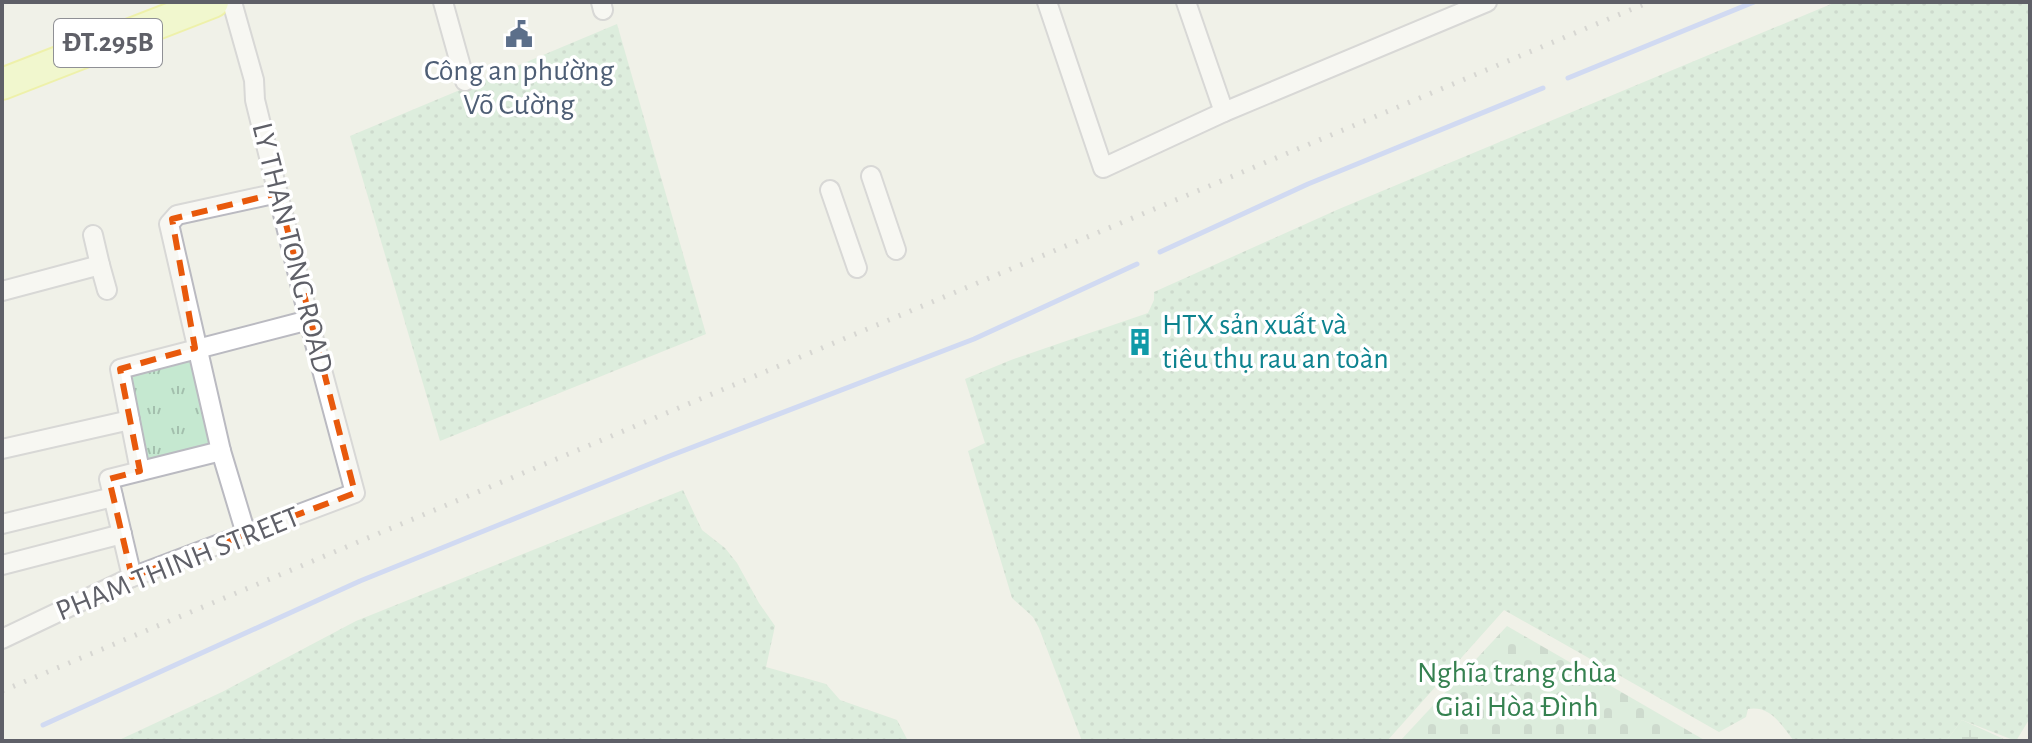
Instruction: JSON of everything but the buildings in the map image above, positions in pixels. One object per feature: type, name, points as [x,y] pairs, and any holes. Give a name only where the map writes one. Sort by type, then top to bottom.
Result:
[{"type":"main road","name":"ĐT.295B","points":[[2,84],[213,2]]},
{"type":"street","name":"LY THAN TONG ROAD","points":[[232,2],[254,80],[255,100],[309,320],[355,493]]},
{"type":"street","points":[[443,2],[465,81]]},
{"type":"street","points":[[1047,2],[1103,168],[1224,112],[1487,2]]},
{"type":"street","points":[[1186,2],[1224,112]]},
{"type":"street","points":[[871,176],[896,250]]},
{"type":"street","points":[[830,190],[857,268]]},
{"type":"street","points":[[246,534],[221,451],[169,231],[172,219],[177,215],[278,193]]},
{"type":"street","points":[[93,235],[107,290]]},
{"type":"street","points":[[2,291],[100,265]]},
{"type":"street","points":[[140,471],[120,369],[309,320]]},
{"type":"street","points":[[2,449],[130,420]]},
{"type":"street","points":[[132,577],[109,479],[221,451]]},
{"type":"street","name":"PHAM THINH STREET","points":[[2,639],[132,577],[355,493]]},
{"type":"street","points":[[2,524],[113,497]]},
{"type":"street","points":[[2,565],[122,534]]},
{"type":"highlighted area","points":[[278,193],[355,493],[132,577],[109,479],[140,471],[120,369],[195,348],[172,219]]},
{"type":"green space","points":[[1836,2],[2030,2],[2030,718],[2016,741],[1962,720],[1946,741],[1794,741],[1775,718],[1756,709],[1748,709],[1746,717],[1719,732],[1504,610],[1387,741],[1082,741],[1039,628],[1033,617],[1012,598],[968,451],[985,443],[965,379],[1148,313],[1154,292],[1339,209]]},
{"type":"green space","points":[[617,24],[706,334],[440,441],[350,136]]},
{"type":"green space","points":[[192,360],[212,447],[148,462],[128,375]]},
{"type":"green space","points":[[683,490],[702,530],[725,548],[737,563],[775,626],[766,667],[826,684],[840,700],[897,720],[908,741],[117,741],[222,692],[356,621]]},
{"type":"green space","name":"Nghĩa trang chùa Giai Hòa Đình","points":[[1507,626],[1706,741],[1400,741]]},
{"type":"green space","points":[[1962,720],[2008,741],[1946,741]]},
{"type":"waterway","points":[[1568,78],[1754,2]]},
{"type":"waterway","points":[[1160,252],[1308,184],[1543,88]]},
{"type":"waterway","points":[[43,725],[360,581],[667,457],[974,339],[1137,264]]},
{"type":"railway","points":[[2,691],[1649,2]]},
{"type":"place","name":"Công an phường Võ Cường","points":[[519,34]]},
{"type":"place","name":"HTX sản xuất và tiêu thụ rau an toàn","points":[[1140,342]]}]
